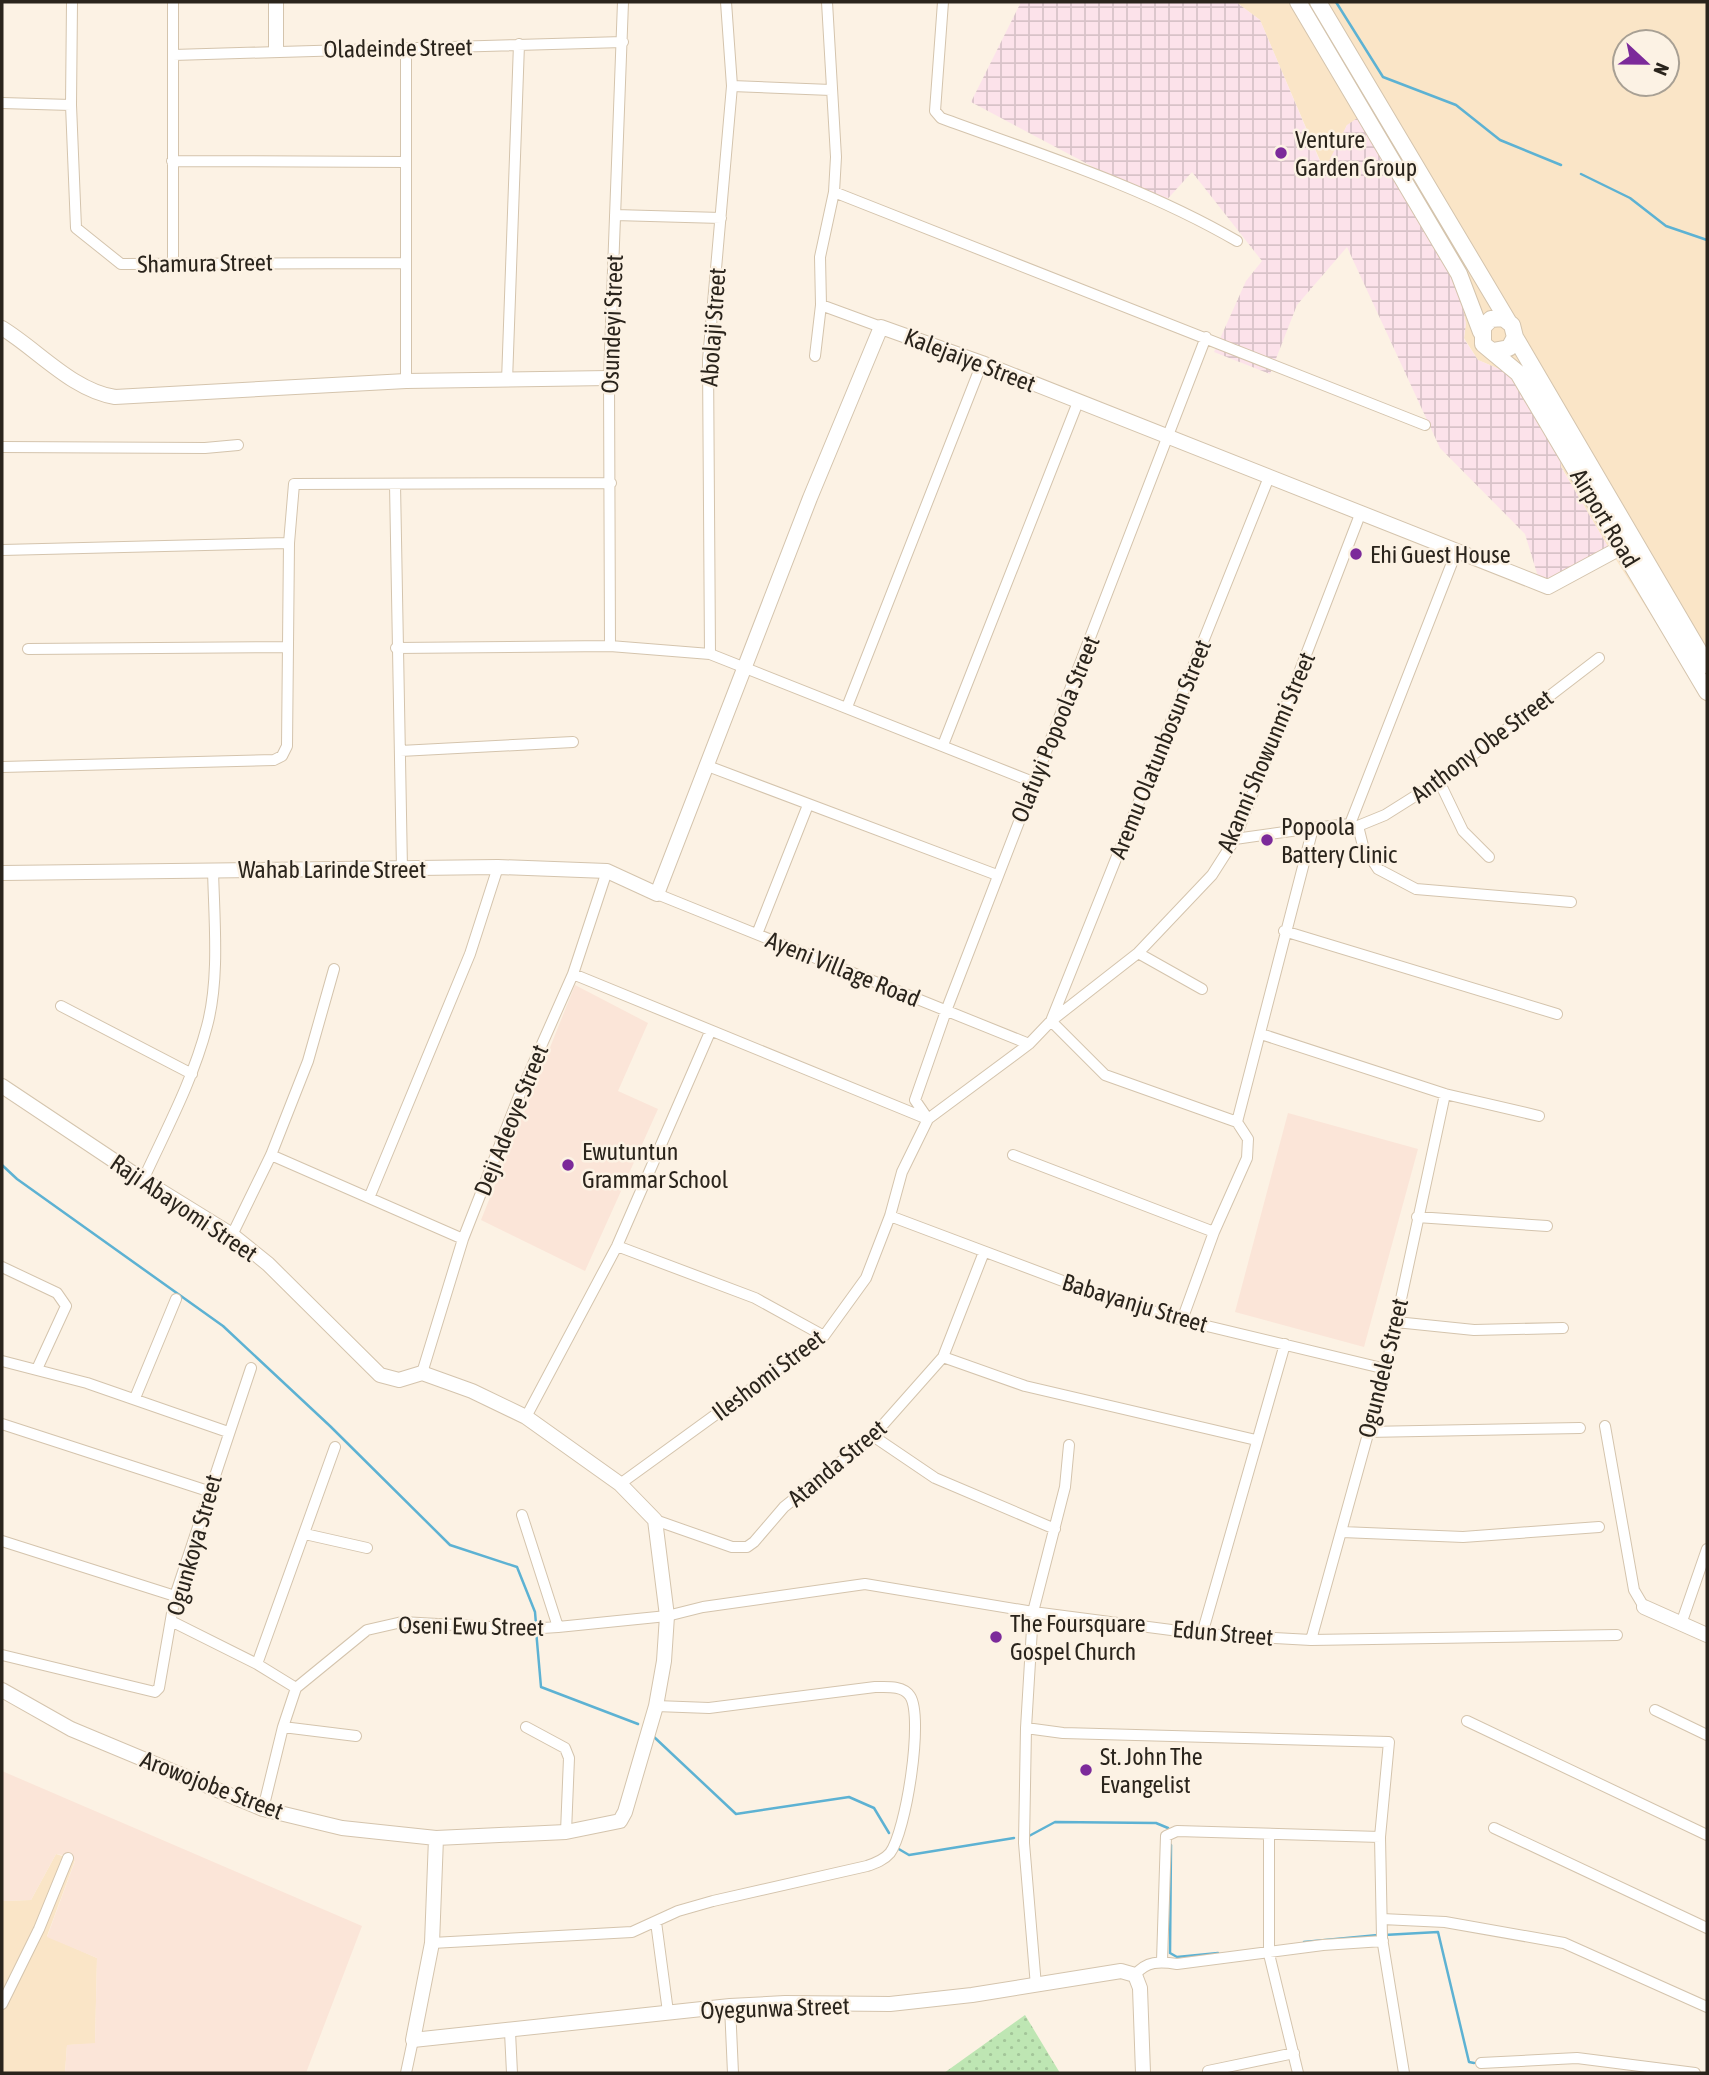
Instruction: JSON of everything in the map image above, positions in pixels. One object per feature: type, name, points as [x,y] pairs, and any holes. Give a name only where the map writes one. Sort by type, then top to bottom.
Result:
[{"type":"main road","points":[[1298,2],[1459,274],[1483,344],[1493,351],[1504,351],[1515,337],[1508,321],[1318,2]]},
{"type":"main road","points":[[1481,332],[1491,319],[1508,321]]},
{"type":"main road","name":"Airport Road","points":[[1515,337],[1707,665]]},
{"type":"main road","name":"Airport Road","points":[[1493,351],[1518,373],[1707,692]]},
{"type":"street","name":"Shamura Street","points":[[72,2],[71,105],[76,228],[121,264],[406,263]]},
{"type":"street","points":[[173,2],[173,263]]},
{"type":"street","points":[[276,2],[276,50]]},
{"type":"street","name":"Osundeyi Street","points":[[610,646],[609,378],[623,2]]},
{"type":"street","name":"Abolaji Street","points":[[710,654],[708,360],[732,86],[726,2]]},
{"type":"street","points":[[815,356],[821,305],[820,257],[834,192],[836,119],[831,90],[827,2]]},
{"type":"street","points":[[943,2],[935,111],[941,118],[1111,180],[1192,215],[1237,241]]},
{"type":"street","name":"Oladeinde Street","points":[[173,55],[622,42]]},
{"type":"street","points":[[507,381],[519,44]]},
{"type":"street","points":[[406,48],[406,381]]},
{"type":"street","points":[[732,86],[831,90]]},
{"type":"street","points":[[2,103],[71,105]]},
{"type":"street","points":[[172,161],[406,162]]},
{"type":"street","points":[[834,192],[1425,425]]},
{"type":"street","points":[[615,215],[721,218]]},
{"type":"street","points":[[821,305],[881,327]]},
{"type":"street","name":"Kalejaiye Street","points":[[657,894],[705,765],[747,667],[810,498],[881,327],[982,363],[1548,587],[1622,547]]},
{"type":"street","points":[[2,328],[78,382],[101,395],[115,397],[406,381],[609,378]]},
{"type":"street","name":"Olafuyi Popoola Street","points":[[928,1119],[915,1100],[946,1011],[1206,337]]},
{"type":"street","points":[[847,707],[982,363]]},
{"type":"street","points":[[943,745],[1078,402]]},
{"type":"street","points":[[2,447],[234,445]]},
{"type":"street","name":"Aremu Olatunbosun Street","points":[[1051,1021],[1269,477]]},
{"type":"street","points":[[2,767],[274,760],[282,756],[287,746],[289,543],[294,484],[611,482]]},
{"type":"street","points":[[395,484],[402,869]]},
{"type":"street","name":"Akanni Showunmi Street","points":[[928,1119],[1029,1044],[1051,1021],[1138,953],[1212,875],[1235,839],[1361,512]]},
{"type":"street","points":[[2,550],[289,543]]},
{"type":"street","points":[[1457,550],[1354,825],[1363,846],[1378,869],[1416,890],[1571,902]]},
{"type":"street","points":[[396,648],[610,646],[710,654],[1033,782]]},
{"type":"street","points":[[28,649],[287,647]]},
{"type":"street","name":"Anthony Obe Street","points":[[1235,839],[1354,825],[1385,816],[1439,781],[1599,658]]},
{"type":"street","points":[[400,751],[573,742]]},
{"type":"street","points":[[705,765],[997,875]]},
{"type":"street","points":[[1439,781],[1463,831],[1489,856]]},
{"type":"street","points":[[757,934],[808,805]]},
{"type":"street","points":[[1237,1122],[1261,1034],[1284,930],[1313,828]]},
{"type":"street","points":[[369,1198],[470,954],[498,867]]},
{"type":"street","name":"Wahab Larinde Street","points":[[2,873],[498,867],[607,871],[657,894]]},
{"type":"street","points":[[143,1180],[192,1074],[208,1023],[215,948],[214,869]]},
{"type":"street","name":"Deji Adeoye Street","points":[[422,1373],[463,1239],[519,1096],[573,974],[607,871]]},
{"type":"street","name":"Ayeni Village Road","points":[[657,894],[1029,1044]]},
{"type":"street","points":[[1284,930],[1557,1014]]},
{"type":"street","points":[[1138,953],[1202,989]]},
{"type":"street","points":[[232,1235],[271,1155],[308,1061],[334,969]]},
{"type":"street","points":[[573,974],[710,1032],[822,1073],[928,1119]]},
{"type":"street","points":[[61,1006],[192,1074]]},
{"type":"street","points":[[1051,1021],[1105,1075],[1237,1122],[1248,1139],[1247,1158],[1214,1232],[1182,1320]]},
{"type":"street","points":[[526,1417],[617,1246],[710,1032]]},
{"type":"street","points":[[1261,1034],[1445,1094],[1539,1116]]},
{"type":"street","name":"Raji Abayomi Street","points":[[2,1086],[143,1180],[232,1235],[268,1264],[380,1375],[399,1380],[422,1373]]},
{"type":"street","name":"Ogundele Street","points":[[1311,1640],[1342,1532],[1366,1432],[1386,1369],[1445,1094]]},
{"type":"street","name":"Ileshomi Street","points":[[620,1484],[824,1336],[866,1278],[890,1216],[902,1172],[928,1119]]},
{"type":"street","points":[[271,1155],[463,1239]]},
{"type":"street","points":[[1013,1155],[1214,1232]]},
{"type":"street","name":"Babayanju Street","points":[[890,1216],[1100,1295],[1182,1320],[1386,1369]]},
{"type":"street","points":[[1417,1217],[1547,1226]]},
{"type":"street","points":[[617,1246],[755,1298],[824,1336]]},
{"type":"street","name":"Atanda Street","points":[[655,1520],[732,1547],[747,1547],[784,1507],[873,1436],[943,1357],[984,1252]]},
{"type":"street","points":[[2,1267],[57,1293],[66,1306],[37,1369]]},
{"type":"street","points":[[135,1398],[176,1299]]},
{"type":"street","points":[[1396,1322],[1474,1330],[1563,1328]]},
{"type":"street","points":[[1202,1634],[1285,1344]]},
{"type":"street","points":[[943,1357],[1025,1385],[1256,1440]]},
{"type":"street","points":[[2,1362],[37,1369],[135,1398],[228,1432]]},
{"type":"street","name":"Ogunkoya Street","points":[[2,1655],[155,1692],[159,1688],[175,1596],[251,1368]]},
{"type":"street","points":[[422,1373],[472,1391],[526,1417],[620,1484],[655,1520],[667,1616],[664,1661],[656,1706],[709,1708],[890,1687],[909,1695],[916,1711],[903,1824],[890,1853],[879,1862],[713,1901],[632,1933],[432,1943]]},
{"type":"street","points":[[2,1424],[208,1491]]},
{"type":"street","points":[[1605,1426],[1634,1590],[1644,1607],[1707,1636]]},
{"type":"street","points":[[1366,1432],[1580,1428]]},
{"type":"street","points":[[873,1436],[935,1478],[1055,1529]]},
{"type":"street","points":[[1036,1986],[1024,1843],[1026,1728],[1033,1612],[1065,1488],[1069,1445]]},
{"type":"street","points":[[257,1664],[335,1447]]},
{"type":"street","points":[[522,1515],[558,1627]]},
{"type":"street","points":[[1342,1532],[1464,1537],[1600,1528]]},
{"type":"street","points":[[304,1534],[367,1548]]},
{"type":"street","points":[[2,1541],[175,1596]]},
{"type":"street","points":[[1681,1624],[1707,1549]]},
{"type":"street","name":"Edun Street","points":[[667,1616],[703,1607],[866,1584],[1033,1612],[1202,1634],[1311,1640],[1617,1635]]},
{"type":"street","name":"Oseni Ewu Street","points":[[296,1688],[367,1630],[402,1622],[527,1629],[667,1616]]},
{"type":"street","points":[[171,1621],[257,1664],[296,1688],[283,1727],[263,1809]]},
{"type":"street","name":"Arowojobe Street","points":[[2,1690],[71,1729],[263,1809],[342,1828],[436,1838],[566,1832],[620,1821],[656,1706]]},
{"type":"street","points":[[1655,1710],[1707,1735]]},
{"type":"street","points":[[1467,1721],[1707,1835]]},
{"type":"street","points":[[283,1727],[356,1736]]},
{"type":"street","points":[[526,1727],[565,1748],[569,1758],[566,1832]]},
{"type":"street","points":[[1026,1728],[1063,1732],[1390,1742],[1380,1838],[1382,1932],[1404,2073]]},
{"type":"street","points":[[1494,1828],[1707,1927]]},
{"type":"street","points":[[1162,1961],[1166,1836],[1177,1832],[1380,1838]]},
{"type":"street","points":[[1269,1835],[1269,1954],[1298,2073]]},
{"type":"street","points":[[406,2073],[432,1943],[436,1838]]},
{"type":"street","points":[[2,2004],[39,1929],[68,1858]]},
{"type":"street","points":[[656,1922],[668,2012]]},
{"type":"street","points":[[1143,2073],[1140,1988],[1135,1975],[1142,1966],[1162,1961],[1177,1964],[1269,1954],[1444,1922],[1564,1943],[1707,2007]]},
{"type":"street","name":"Oyegunwa Street","points":[[413,2040],[510,2032],[730,2006],[785,2003],[890,2004],[1036,1986],[1121,1971],[1135,1975]]},
{"type":"street","points":[[730,2006],[733,2073]]},
{"type":"street","points":[[510,2032],[512,2073]]},
{"type":"street","points":[[1209,2071],[1294,2053]]},
{"type":"street","points":[[1481,2063],[1577,2058],[1695,2073]]},
{"type":"shaded area","points":[[1021,2],[1236,2],[1260,20],[1324,171],[1347,125],[1359,117],[1458,285],[1466,323],[1464,339],[1478,360],[1511,374],[1610,550],[1543,593],[1525,534],[1440,448],[1347,247],[1297,305],[1270,374],[1214,352],[1246,281],[1262,261],[1192,172],[1163,204],[971,102]]},
{"type":"shaded area","points":[[1236,2],[1707,2],[1707,704],[1610,550],[1511,374],[1478,360],[1464,338],[1466,323],[1347,125],[1325,172],[1260,20]]},
{"type":"shaded area","name":"Ewutuntun Grammar School","points":[[575,985],[648,1023],[618,1091],[658,1109],[585,1271],[481,1220]]},
{"type":"shaded area","points":[[1288,1113],[1418,1149],[1364,1347],[1235,1312]]},
{"type":"shaded area","points":[[2,1771],[362,1926],[306,2073],[65,2073],[67,2045],[95,2043],[97,1958],[47,1937],[75,1861],[68,1856],[56,1854],[31,1900],[2,1901]]},
{"type":"shaded area","points":[[56,1854],[75,1860],[47,1936],[97,1958],[95,2044],[67,2045],[65,2073],[2,2073],[2,1901],[31,1900]]},
{"type":"green space","points":[[1025,2015],[1060,2073],[944,2073]]},
{"type":"waterway","points":[[1336,2],[1383,77],[1456,105],[1500,140],[1561,165]]},
{"type":"waterway","points":[[1581,174],[1630,198],[1666,226],[1707,240]]},
{"type":"waterway","points":[[2,1165],[17,1179],[223,1326],[330,1426],[450,1545],[517,1567],[535,1612],[536,1624]]},
{"type":"waterway","points":[[536,1630],[541,1687],[638,1724]]},
{"type":"waterway","points":[[653,1736],[736,1814],[849,1797],[874,1808],[889,1833]]},
{"type":"waterway","points":[[1029,1836],[1055,1822],[1156,1823],[1168,1828]]},
{"type":"waterway","points":[[897,1848],[909,1855],[1014,1838]]},
{"type":"waterway","points":[[1171,1845],[1170,1953],[1177,1957],[1218,1953]]},
{"type":"waterway","points":[[1384,1935],[1438,1932],[1469,2062],[1474,2063]]},
{"type":"waterway","points":[[1304,1942],[1378,1935]]},
{"type":"place","name":"Venture Garden Group","points":[[1281,153]]},
{"type":"place","name":"Ehi Guest House","points":[[1356,554]]},
{"type":"place","name":"Popoola Battery Clinic","points":[[1267,840]]},
{"type":"place","name":"Ewutuntun Grammar School","points":[[568,1165]]},
{"type":"place","name":"The Foursquare Gospel Church","points":[[996,1637]]},
{"type":"place","name":"St. John The Evangelist","points":[[1086,1770]]}]
